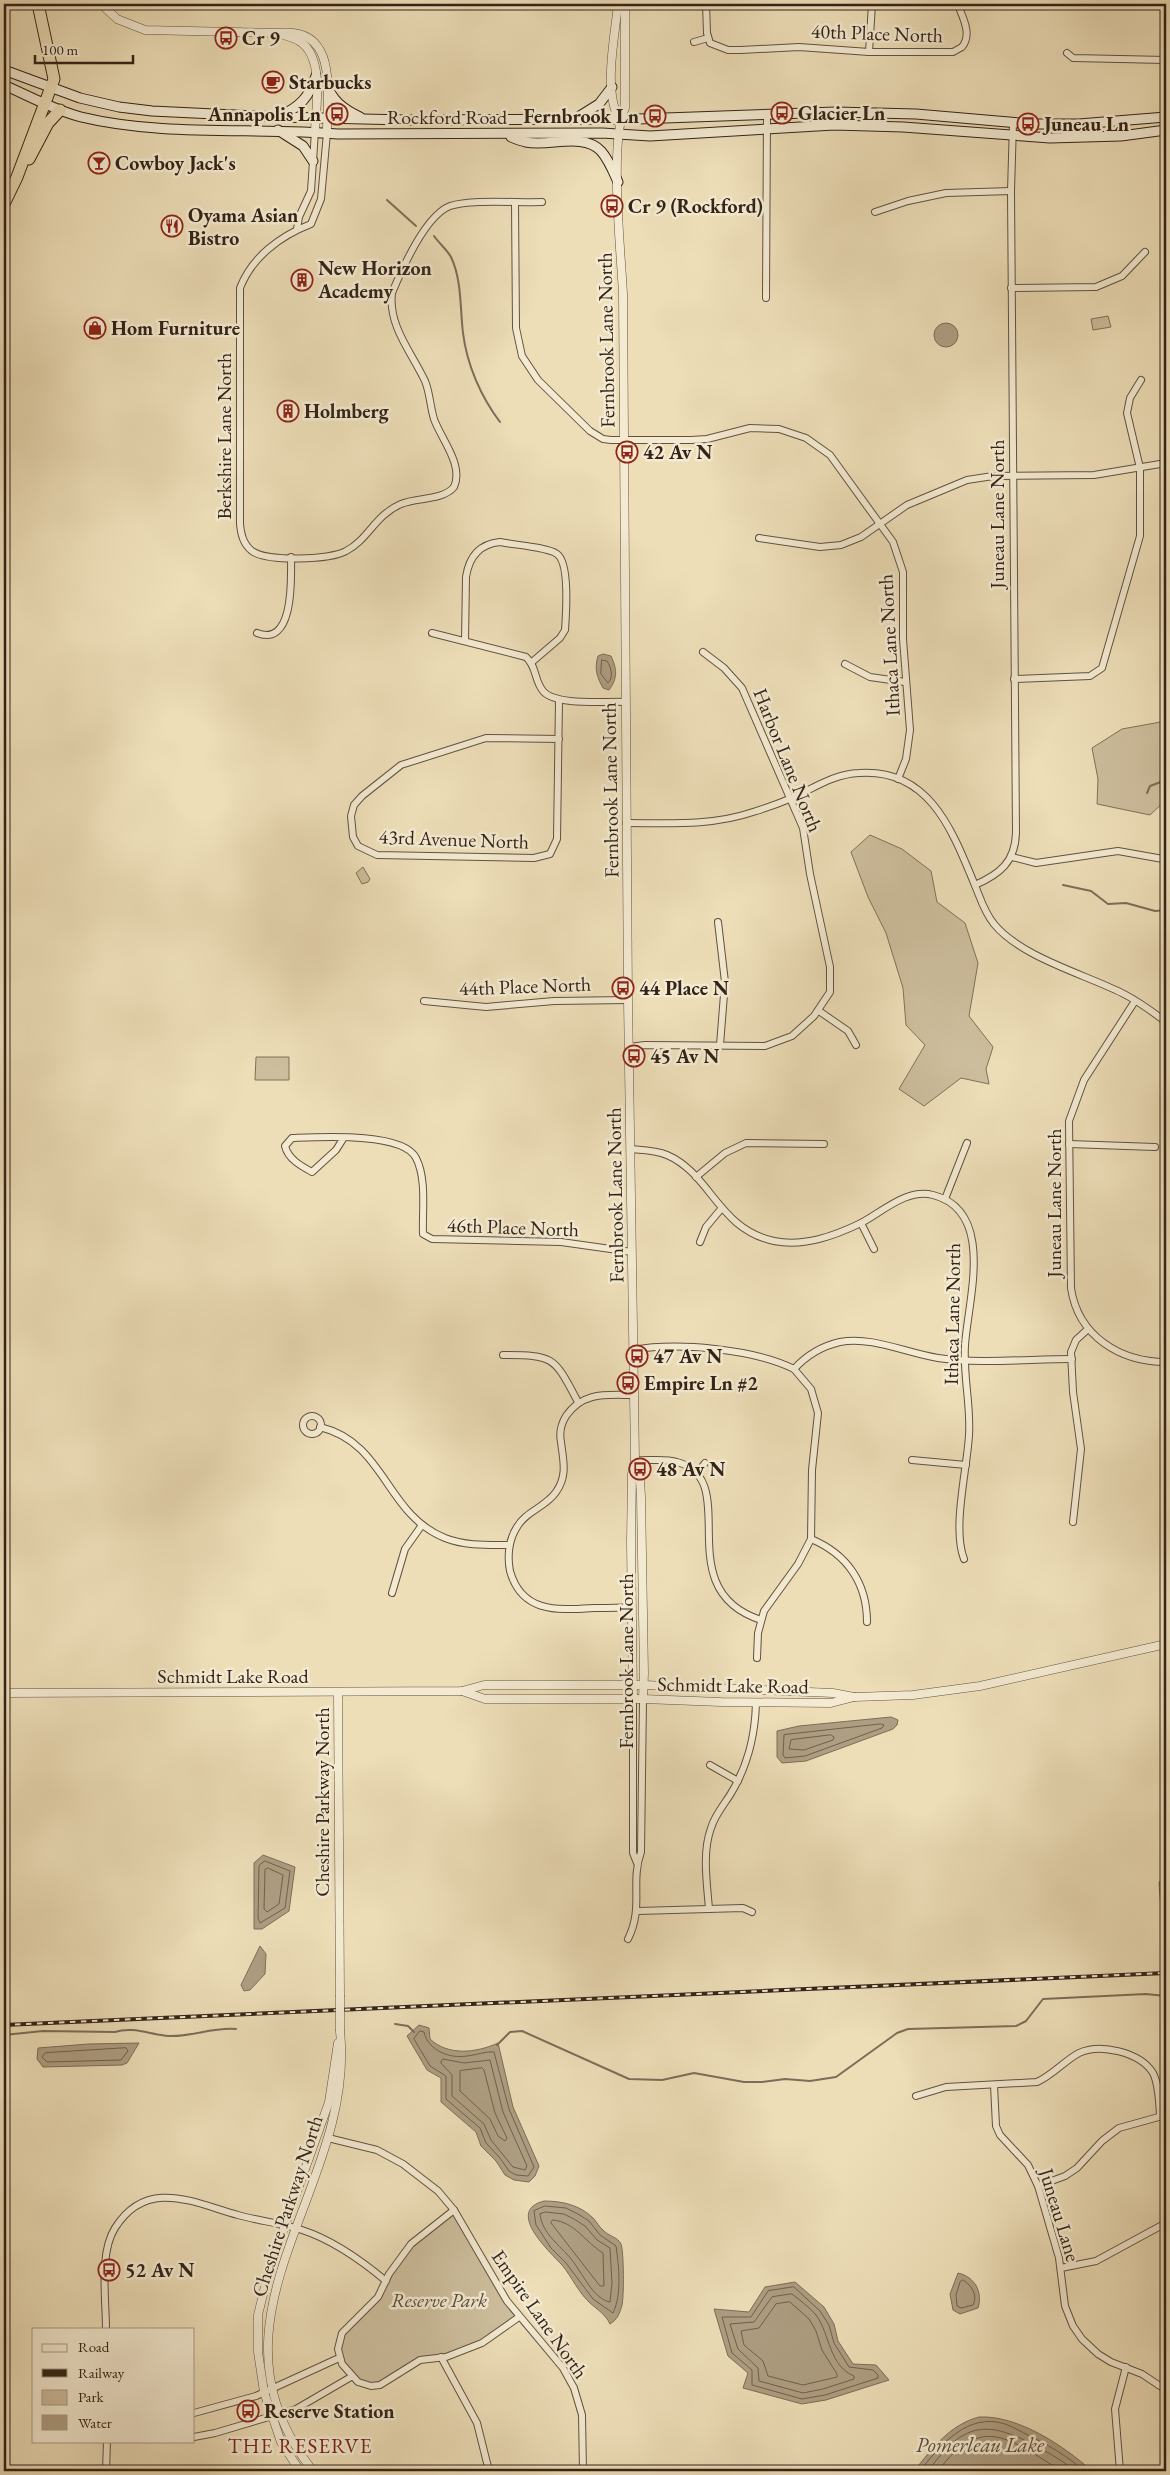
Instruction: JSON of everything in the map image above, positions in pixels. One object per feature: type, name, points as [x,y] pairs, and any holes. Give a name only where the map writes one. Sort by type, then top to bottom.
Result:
[{"type":"highway","points":[[4,204],[17,177],[51,87],[54,73],[38,4]]},
{"type":"highway","points":[[17,177],[27,164],[48,123],[60,110]]},
{"type":"main road","name":"Rockford Road","points":[[4,70],[89,100],[134,109],[278,117],[367,120],[619,119],[836,112],[887,113],[1013,123],[1101,124],[1166,117]]},
{"type":"main road","points":[[278,117],[296,108],[304,101],[311,91],[316,76]]},
{"type":"main road","points":[[326,82],[330,95],[339,104],[350,113],[367,120]]},
{"type":"main road","name":"Rockford Road","points":[[4,86],[60,110],[79,116],[126,125],[316,131],[327,133],[506,135],[602,133],[650,136],[834,125],[903,127],[1013,137],[1084,138],[1166,130]]},
{"type":"main road","points":[[575,119],[599,104],[612,88]]},
{"type":"main road","points":[[278,130],[303,146],[312,161]]},
{"type":"main road","points":[[506,135],[527,142],[578,142],[592,145],[608,160],[618,182]]},
{"type":"street","points":[[101,4],[117,19],[145,30],[278,33],[294,31],[314,41],[324,57],[327,133]]},
{"type":"street","name":"Fernbrook Lane North","points":[[618,4],[612,49],[612,88],[613,108],[619,119],[618,182],[622,294],[626,823],[635,1460],[632,1474],[634,1853],[637,1863],[638,1911],[635,1925],[628,1939]]},
{"type":"street","name":"Fernbrook Lane North","points":[[619,119],[625,108],[625,4]]},
{"type":"street","points":[[694,42],[708,38],[706,4]]},
{"type":"street","points":[[869,52],[872,4]]},
{"type":"street","name":"40th Place North","points":[[708,38],[714,46],[728,50],[781,48],[816,48],[869,52],[958,50],[967,38],[965,20],[960,10]]},
{"type":"street","points":[[278,33],[292,38],[306,47],[314,64],[316,76],[316,131],[310,191],[299,217],[297,229]]},
{"type":"street","points":[[1067,53],[1073,58],[1166,60]]},
{"type":"street","points":[[766,298],[767,115]]},
{"type":"street","name":"Juneau Lane North","points":[[1012,857],[1016,833],[1011,288],[1013,123]]},
{"type":"street","name":"Berkshire Lane North","points":[[291,557],[261,555],[247,546],[241,530],[239,504],[240,288],[246,274],[258,257],[297,229],[311,224],[321,199],[327,133]]},
{"type":"street","points":[[875,212],[927,196],[946,193],[1011,191]]},
{"type":"street","points":[[257,633],[264,635],[273,633],[286,617],[291,598],[291,557],[323,557],[345,552],[354,546],[379,517],[407,502],[449,492],[457,480],[451,455],[434,417],[425,382],[392,314],[392,293],[433,218],[449,207],[465,204],[542,202]]},
{"type":"street","name":"Ithaca Lane North","points":[[515,203],[518,342],[522,356],[538,380],[596,436],[624,441],[692,440],[707,439],[750,428],[779,429],[806,438],[819,446],[838,466],[893,542],[903,572],[910,744],[898,779]]},
{"type":"street","points":[[1011,288],[1096,287],[1122,276],[1145,252]]},
{"type":"street","points":[[1014,679],[1090,676],[1102,668],[1140,536],[1140,468],[1127,412],[1130,398],[1141,380]]},
{"type":"street","points":[[759,538],[831,547],[851,542],[907,505],[968,480],[1014,476],[1086,476],[1166,463]]},
{"type":"street","points":[[465,641],[466,576],[471,558],[477,551],[491,543],[500,542],[552,552],[562,559],[566,570],[565,630],[560,638],[532,662]]},
{"type":"street","points":[[432,633],[519,654],[532,662],[542,690],[553,698],[559,700],[625,702]]},
{"type":"street","name":"Harbor Lane North","points":[[703,652],[724,668],[742,688],[803,828],[810,874],[830,967],[830,992],[819,1011]]},
{"type":"street","points":[[845,664],[870,677],[906,682]]},
{"type":"street","name":"43rd Avenue North","points":[[559,700],[559,739],[557,839],[550,854],[534,858],[377,855],[358,846],[353,837],[350,816],[354,805],[362,796],[401,765],[486,738],[559,739]]},
{"type":"street","points":[[626,823],[680,824],[731,819],[791,798],[828,780],[844,775],[876,773],[898,779],[921,792],[943,815],[988,916],[1005,935],[1037,956],[1124,994],[1166,1022]]},
{"type":"street","points":[[975,886],[1000,873],[1012,857],[1025,862],[1041,863],[1118,851],[1163,860]]},
{"type":"street","points":[[718,922],[725,982],[720,1046]]},
{"type":"street","name":"44th Place North","points":[[424,1002],[486,1007],[554,1001],[628,1000]]},
{"type":"street","name":"Juneau Lane North","points":[[1135,1001],[1084,1080],[1070,1121],[1068,1144],[1071,1288],[1073,1303],[1088,1329],[1113,1350],[1128,1357],[1166,1362]]},
{"type":"street","points":[[629,1047],[765,1046],[778,1043],[792,1036],[819,1011],[848,1031],[856,1045]]},
{"type":"street","points":[[292,1138],[343,1138],[336,1150],[312,1172],[300,1166],[287,1153],[286,1146],[292,1138]]},
{"type":"street","name":"46th Place North","points":[[343,1138],[382,1139],[400,1144],[412,1151],[417,1160],[422,1181],[423,1234],[432,1239],[561,1242],[632,1252]]},
{"type":"street","points":[[696,1177],[725,1153],[746,1143],[824,1144]]},
{"type":"street","points":[[630,1149],[666,1154],[687,1168],[732,1220],[759,1236],[789,1243],[820,1239],[860,1223],[912,1195],[931,1194],[944,1199],[967,1143]]},
{"type":"street","points":[[1068,1144],[1155,1147]]},
{"type":"street","name":"Ithaca Lane North","points":[[944,1199],[960,1210],[966,1220],[973,1246],[972,1306],[965,1359],[965,1382],[969,1417],[959,1537],[964,1559]]},
{"type":"street","points":[[700,1242],[706,1227],[721,1209]]},
{"type":"street","points":[[860,1223],[874,1249]]},
{"type":"street","points":[[1073,1522],[1081,1449],[1073,1392],[1072,1346],[1080,1335],[1088,1329]]},
{"type":"street","points":[[794,1369],[811,1354],[825,1347],[840,1342],[856,1341],[939,1358],[1072,1359]]},
{"type":"street","points":[[633,1350],[679,1348],[714,1350],[766,1357],[794,1369],[810,1389],[818,1413],[812,1470],[811,1539],[798,1564],[773,1596],[761,1620],[757,1658]]},
{"type":"street","points":[[503,1355],[536,1355],[550,1359],[560,1369],[578,1402]]},
{"type":"street","points":[[632,1607],[566,1611],[550,1609],[534,1603],[525,1596],[512,1578],[509,1567],[509,1546],[512,1535],[524,1517],[549,1501],[561,1483],[565,1463],[561,1443],[561,1428],[568,1414],[578,1402],[598,1395],[634,1395]]},
{"type":"street","points":[[320,1427],[342,1436],[369,1456],[396,1498],[406,1511],[422,1525],[446,1538],[462,1543],[509,1546]]},
{"type":"street","points":[[635,1460],[678,1462],[697,1473],[707,1491],[710,1562],[715,1580],[733,1606],[749,1616],[761,1620]]},
{"type":"street","name":"Fernbrook Lane North","points":[[635,1460],[639,1467],[641,1496],[644,1685],[641,1852],[637,1863]]},
{"type":"street","points":[[912,1460],[966,1465]]},
{"type":"street","points":[[697,1473],[706,1464]]},
{"type":"street","points":[[392,1593],[405,1549],[422,1525]]},
{"type":"street","points":[[811,1539],[823,1544],[848,1564],[863,1592],[866,1622]]},
{"type":"street","name":"Schmidt Lake Road","points":[[462,1691],[485,1699],[643,1699],[756,1703],[831,1703],[854,1698],[913,1695],[980,1686],[1166,1644]]},
{"type":"street","name":"Schmidt Lake Road","points":[[4,1693],[462,1691],[484,1685],[644,1685],[833,1693],[854,1698]]},
{"type":"street","name":"Cheshire Parkway North","points":[[313,2471],[290,2438],[280,2415],[272,2388],[268,2354],[269,2318],[280,2272],[328,2138],[339,2097],[342,2077],[340,2031],[338,1692]]},
{"type":"street","points":[[709,1909],[707,1844],[716,1815],[738,1781],[749,1757],[753,1740],[756,1703]]},
{"type":"street","points":[[710,1765],[738,1781]]},
{"type":"street","points":[[638,1911],[743,1908],[752,1912]]},
{"type":"street","name":"Cheshire Parkway North","points":[[300,2471],[281,2442],[264,2392],[258,2352],[258,2315],[269,2270],[329,2102],[340,2031]]},
{"type":"street","points":[[916,2096],[946,2088],[1037,2082],[1047,2077],[1081,2052],[1097,2048],[1108,2049],[1139,2060],[1150,2069],[1156,2082],[1163,2115],[1133,2123],[1113,2132],[1077,2168],[1064,2176],[1038,2186]]},
{"type":"street","name":"Juneau Lane","points":[[994,2085],[995,2121],[998,2131],[1023,2159],[1038,2186],[1061,2268],[1065,2306],[1077,2333],[1098,2354],[1150,2378],[1166,2390]]},
{"type":"street","name":"Empire Lane North","points":[[328,2138],[377,2150],[403,2164],[438,2191],[454,2210],[488,2270],[519,2317],[563,2368],[574,2388],[582,2415],[583,2471]]},
{"type":"street","points":[[106,2328],[107,2245],[120,2220],[136,2206],[154,2198],[176,2196],[249,2218],[296,2228],[335,2244],[386,2281]]},
{"type":"street","points":[[454,2210],[411,2244],[399,2258],[378,2297],[342,2333],[338,2341],[339,2358],[351,2377],[362,2384],[380,2385],[420,2360],[441,2357],[482,2343],[519,2317]]},
{"type":"street","points":[[1061,2268],[1096,2261],[1166,2223]]},
{"type":"street","points":[[441,2357],[477,2423],[489,2471]]},
{"type":"street","points":[[195,2413],[264,2392],[339,2358]]},
{"type":"street","points":[[1120,2471],[1115,2409],[1126,2367]]},
{"type":"street","points":[[195,2437],[280,2415],[311,2401],[351,2377]]},
{"type":"street","points":[[106,2471],[107,2442]]},
{"type":"green space","points":[[1108,316],[1111,327],[1093,330],[1091,319]]},
{"type":"green space","points":[[1166,721],[1166,800],[1150,815],[1097,804],[1098,779],[1092,748],[1122,729]]},
{"type":"green space","points":[[870,835],[902,849],[931,871],[937,902],[965,923],[978,963],[969,1016],[993,1047],[986,1069],[989,1084],[961,1078],[924,1106],[899,1089],[925,1045],[906,1025],[903,988],[886,933],[868,897],[851,852]]},
{"type":"green space","points":[[363,867],[370,879],[362,884],[356,873]]},
{"type":"green space","points":[[256,1057],[289,1057],[289,1080],[255,1080]]},
{"type":"green space","name":"Reserve Park","points":[[454,2210],[519,2317],[465,2351],[427,2359],[388,2381],[362,2384],[339,2358],[342,2333],[375,2301],[399,2258]]},
{"type":"water","points":[[946,323],[955,326],[958,335],[955,344],[946,347],[937,344],[934,335],[937,326]]},
{"type":"water","points":[[603,654],[611,656],[615,669],[614,681],[609,690],[603,688],[597,673],[598,656]]},
{"type":"water","points":[[891,1717],[898,1720],[897,1725],[893,1729],[806,1761],[782,1763],[777,1757],[777,1731],[799,1726]]},
{"type":"water","points":[[263,1855],[295,1867],[289,1911],[262,1929],[254,1929],[254,1863]]},
{"type":"water","points":[[1166,1877],[1166,1931],[1162,1925],[1159,1882]]},
{"type":"water","points":[[260,1946],[266,1954],[265,1974],[250,1990],[244,1991],[241,1985]]},
{"type":"water","points":[[419,2025],[429,2028],[430,2039],[445,2048],[472,2051],[498,2043],[513,2107],[539,2166],[535,2176],[529,2182],[514,2180],[505,2175],[496,2161],[481,2146],[476,2132],[441,2102],[441,2078],[427,2070],[407,2036]]},
{"type":"water","points":[[139,2043],[127,2063],[122,2065],[43,2067],[37,2059],[38,2048],[88,2044]]},
{"type":"water","points":[[544,2201],[564,2203],[577,2207],[593,2218],[605,2232],[621,2244],[623,2300],[618,2316],[610,2324],[604,2315],[586,2299],[569,2274],[534,2232],[529,2222],[529,2213],[533,2206]]},
{"type":"water","points":[[958,2273],[973,2282],[979,2296],[978,2308],[960,2314],[953,2310],[950,2294]]},
{"type":"water","points":[[795,2282],[824,2307],[834,2324],[838,2341],[853,2364],[876,2365],[889,2380],[826,2400],[802,2404],[743,2388],[748,2373],[728,2356],[714,2309],[749,2312],[765,2287]]},
{"type":"water","name":"Pomerleau Lake","points":[[979,2417],[1009,2421],[1040,2434],[1081,2461],[1092,2471],[914,2471],[935,2446],[950,2432],[968,2421]]},
{"type":"waterway","points":[[387,200],[416,226]]},
{"type":"waterway","points":[[434,236],[449,254],[455,266],[459,285],[463,333],[471,369],[487,402],[500,422]]},
{"type":"waterway","points":[[1147,793],[1150,786],[1166,780]]},
{"type":"waterway","points":[[1063,885],[1091,891],[1108,904],[1126,903],[1155,911],[1166,910]]},
{"type":"waterway","points":[[497,2045],[510,2032],[522,2031],[629,2079],[662,2080],[694,2073],[744,2082],[785,2079],[810,2081],[836,2077],[897,2033],[908,2029],[1016,2026],[1026,2021],[1043,1999],[1146,1994],[1166,1996]]},
{"type":"waterway","points":[[395,2024],[408,2026],[414,2032]]},
{"type":"waterway","points":[[4,2035],[43,2031],[115,2032],[128,2030],[177,2036],[219,2029],[236,2029]]},
{"type":"railway","points":[[4,2025],[1166,1973]]},
{"type":"place","name":"Cr 9","points":[[226,38]]},
{"type":"place","name":"Starbucks","points":[[273,82]]},
{"type":"place","name":"Glacier Ln","points":[[782,113]]},
{"type":"place","name":"Annapolis Ln","points":[[337,114]]},
{"type":"place","name":"Fernbrook Ln","points":[[655,116]]},
{"type":"place","name":"Juneau Ln","points":[[1028,124]]},
{"type":"place","name":"Cowboy Jack's","points":[[99,163]]},
{"type":"place","name":"Cr 9 (Rockford)","points":[[612,206]]},
{"type":"place","name":"Oyama Asian Bistro","points":[[172,226]]},
{"type":"place","name":"New Horizon Academy","points":[[302,280]]},
{"type":"place","name":"Hom Furniture","points":[[95,328]]},
{"type":"place","name":"Holmberg","points":[[288,411]]},
{"type":"place","name":"42 Av N","points":[[627,452]]},
{"type":"place","name":"44 Place N","points":[[623,988]]},
{"type":"place","name":"45 Av N","points":[[634,1056]]},
{"type":"place","name":"47 Av N","points":[[637,1356]]},
{"type":"place","name":"Empire Ln #2","points":[[628,1383]]},
{"type":"place","name":"48 Av N","points":[[640,1469]]},
{"type":"place","name":"52 Av N","points":[[109,2270]]},
{"type":"place","name":"Reserve Station","points":[[248,2411]]},
{"type":"district","name":"THE RESERVE","points":[[300,2446]]}]
